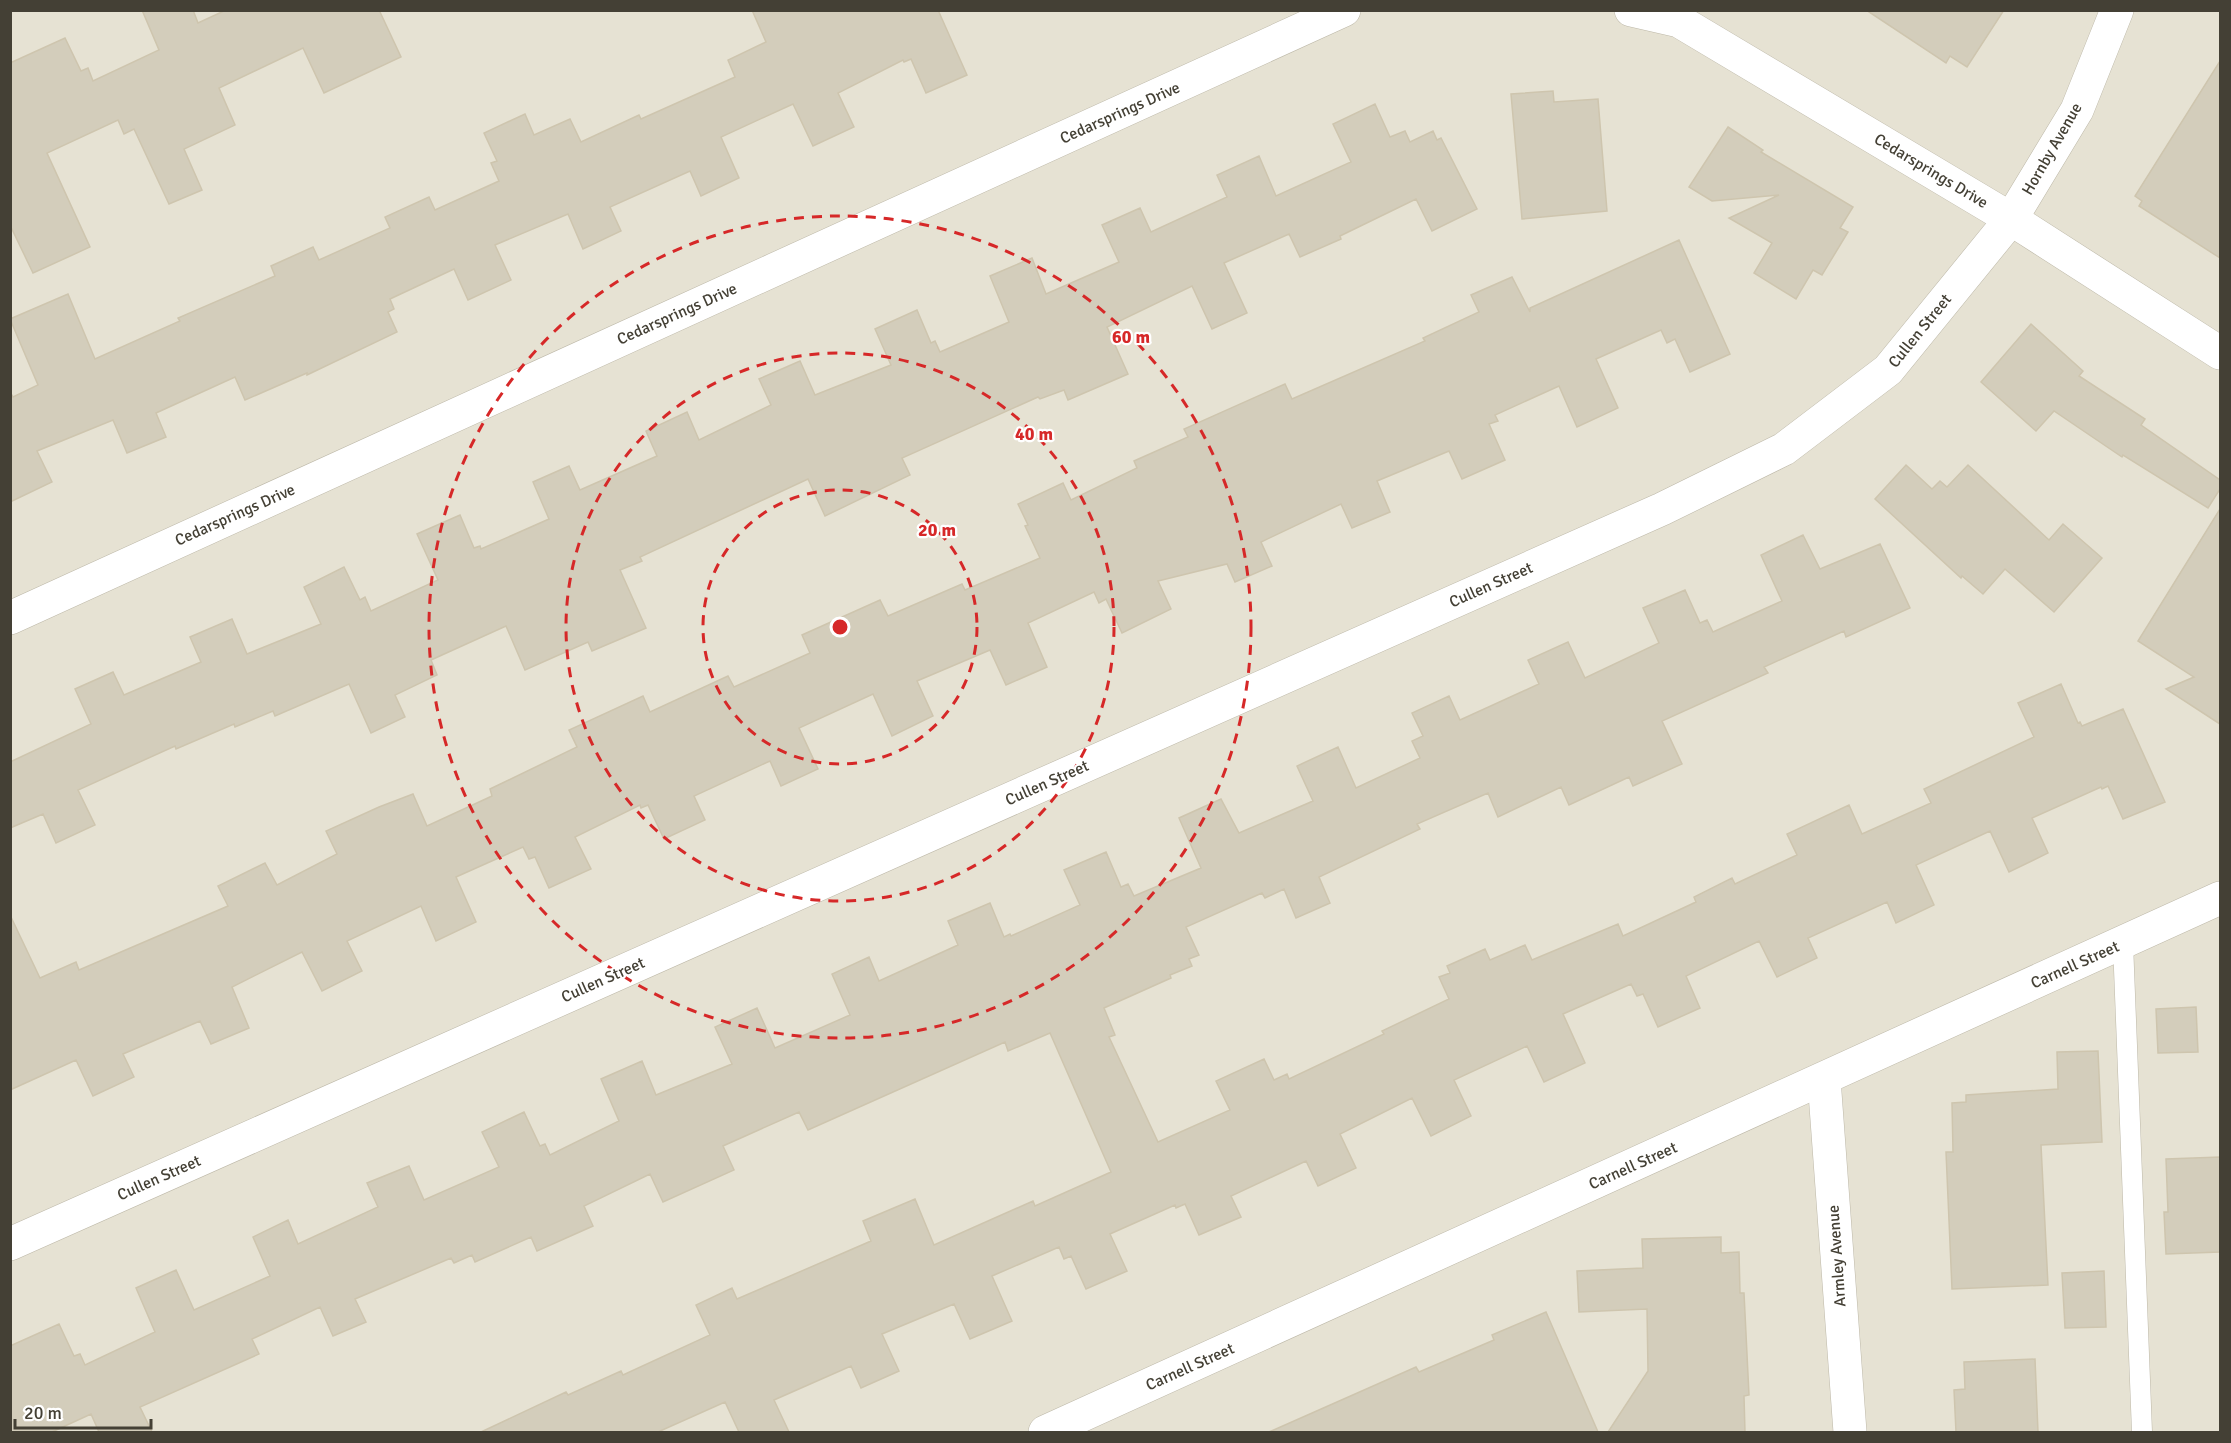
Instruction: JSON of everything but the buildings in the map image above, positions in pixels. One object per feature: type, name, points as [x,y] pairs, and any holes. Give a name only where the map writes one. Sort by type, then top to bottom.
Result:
[{"type":"street","name":"Cedarsprings Drive","points":[[10,618],[1344,10]]},
{"type":"street","name":"Cedarsprings Drive","points":[[1630,10],[1678,21],[2011,219],[2220,353]]},
{"type":"street","name":"Hornby Avenue","points":[[2011,219],[2077,110],[2117,10]]},
{"type":"street","name":"Cullen Street","points":[[10,1244],[1662,509],[1784,449],[1888,370],[2011,219]]},
{"type":"street","name":"Carnell Street","points":[[1045,1432],[2220,898]]},
{"type":"street","name":"Armley Avenue","points":[[1824,1079],[1850,1432]]},
{"type":"lane","points":[[2123,943],[2142,1432]]},
{"type":"shaded area","points":[[11,11],[2220,11],[2220,1432],[11,1432]]}]
